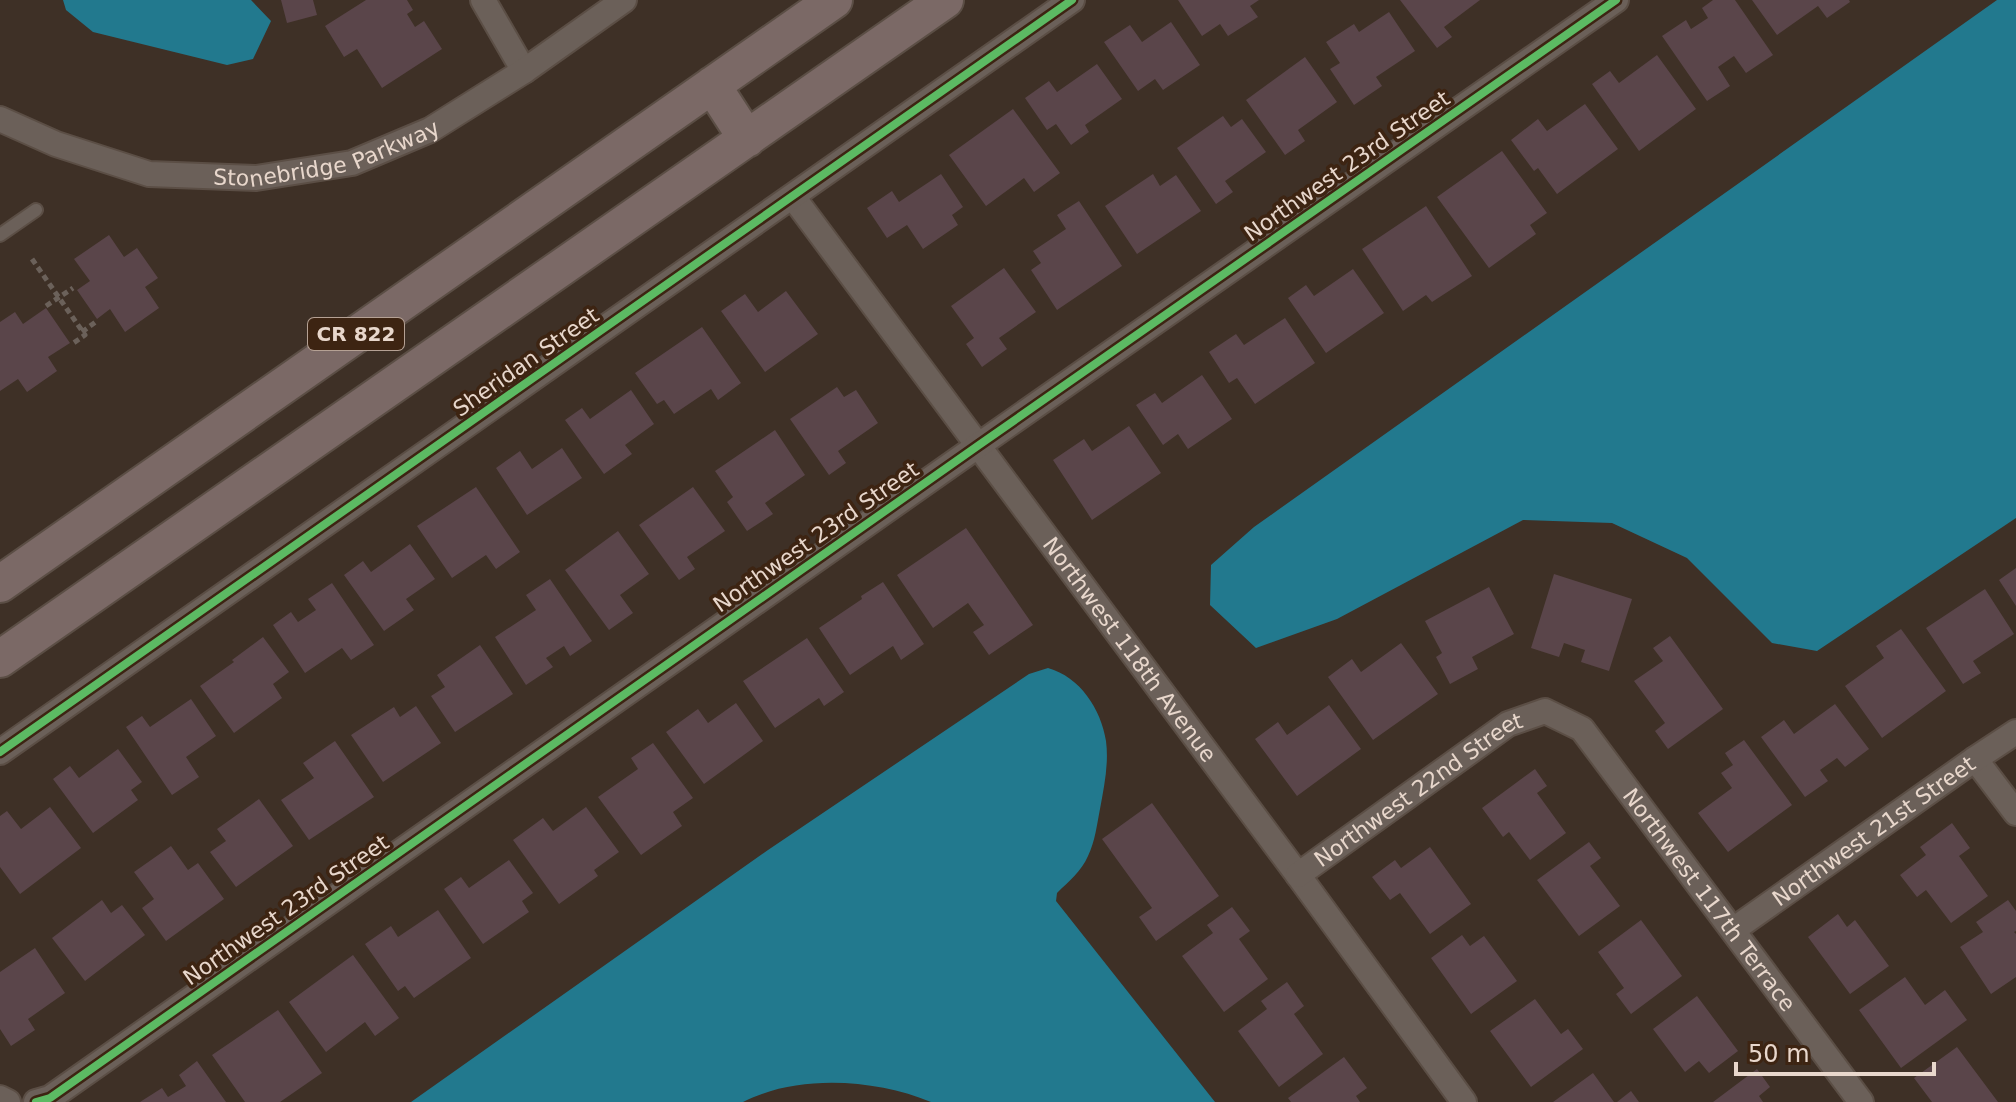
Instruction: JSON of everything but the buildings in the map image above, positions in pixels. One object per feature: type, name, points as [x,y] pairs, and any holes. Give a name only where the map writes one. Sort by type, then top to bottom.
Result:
[{"type":"main road","name":"CR 822","points":[[0,584],[834,0]]},
{"type":"main road","name":"CR 822","points":[[0,659],[945,0]]},
{"type":"main road","points":[[712,85],[747,139]]},
{"type":"street","points":[[483,0],[524,71]]},
{"type":"street","name":"Stonebridge Parkway","points":[[0,119],[56,144],[149,174],[256,178],[352,163],[430,130],[524,71],[624,0]]},
{"type":"street","name":"Sheridan Street","points":[[0,752],[1072,0]]},
{"type":"street","name":"Northwest 23rd Street","points":[[36,1102],[50,1098],[1616,0]]},
{"type":"street","name":"Northwest 118th Avenue","points":[[793,197],[1464,1102]]},
{"type":"street","name":"Northwest 22nd Street","points":[[1298,875],[1508,724],[1545,711]]},
{"type":"street","name":"Northwest 117th Terrace","points":[[1545,711],[1582,729],[1861,1102]]},
{"type":"street","name":"Northwest 21st Street","points":[[1733,930],[2016,732]]},
{"type":"street","points":[[1975,759],[2016,813]]},
{"type":"street","points":[[0,1098],[8,1102]]},
{"type":"lane","points":[[0,235],[36,210]]},
{"type":"path","points":[[32,259],[85,335],[72,344]]},
{"type":"path","points":[[46,306],[73,288]]},
{"type":"path","points":[[82,332],[97,321]]},
{"type":"water","points":[[63,0],[251,0],[271,21],[253,59],[227,65],[93,32],[66,10]]},
{"type":"water","points":[[1997,0],[2016,0],[2016,518],[1817,651],[1772,643],[1687,558],[1612,523],[1523,520],[1337,619],[1256,648],[1210,605],[1211,565],[1254,527]]},
{"type":"water","points":[[1048,668],[1070,679],[1087,696],[1099,717],[1107,750],[1092,845],[1082,867],[1057,893],[1056,901],[1215,1102],[931,1102],[886,1088],[837,1083],[788,1087],[743,1102],[411,1102],[768,850],[1029,674]]},
{"type":"cycle path","points":[[0,752],[1072,0]]},
{"type":"cycle path","points":[[36,1102],[50,1098],[1616,0]]}]
